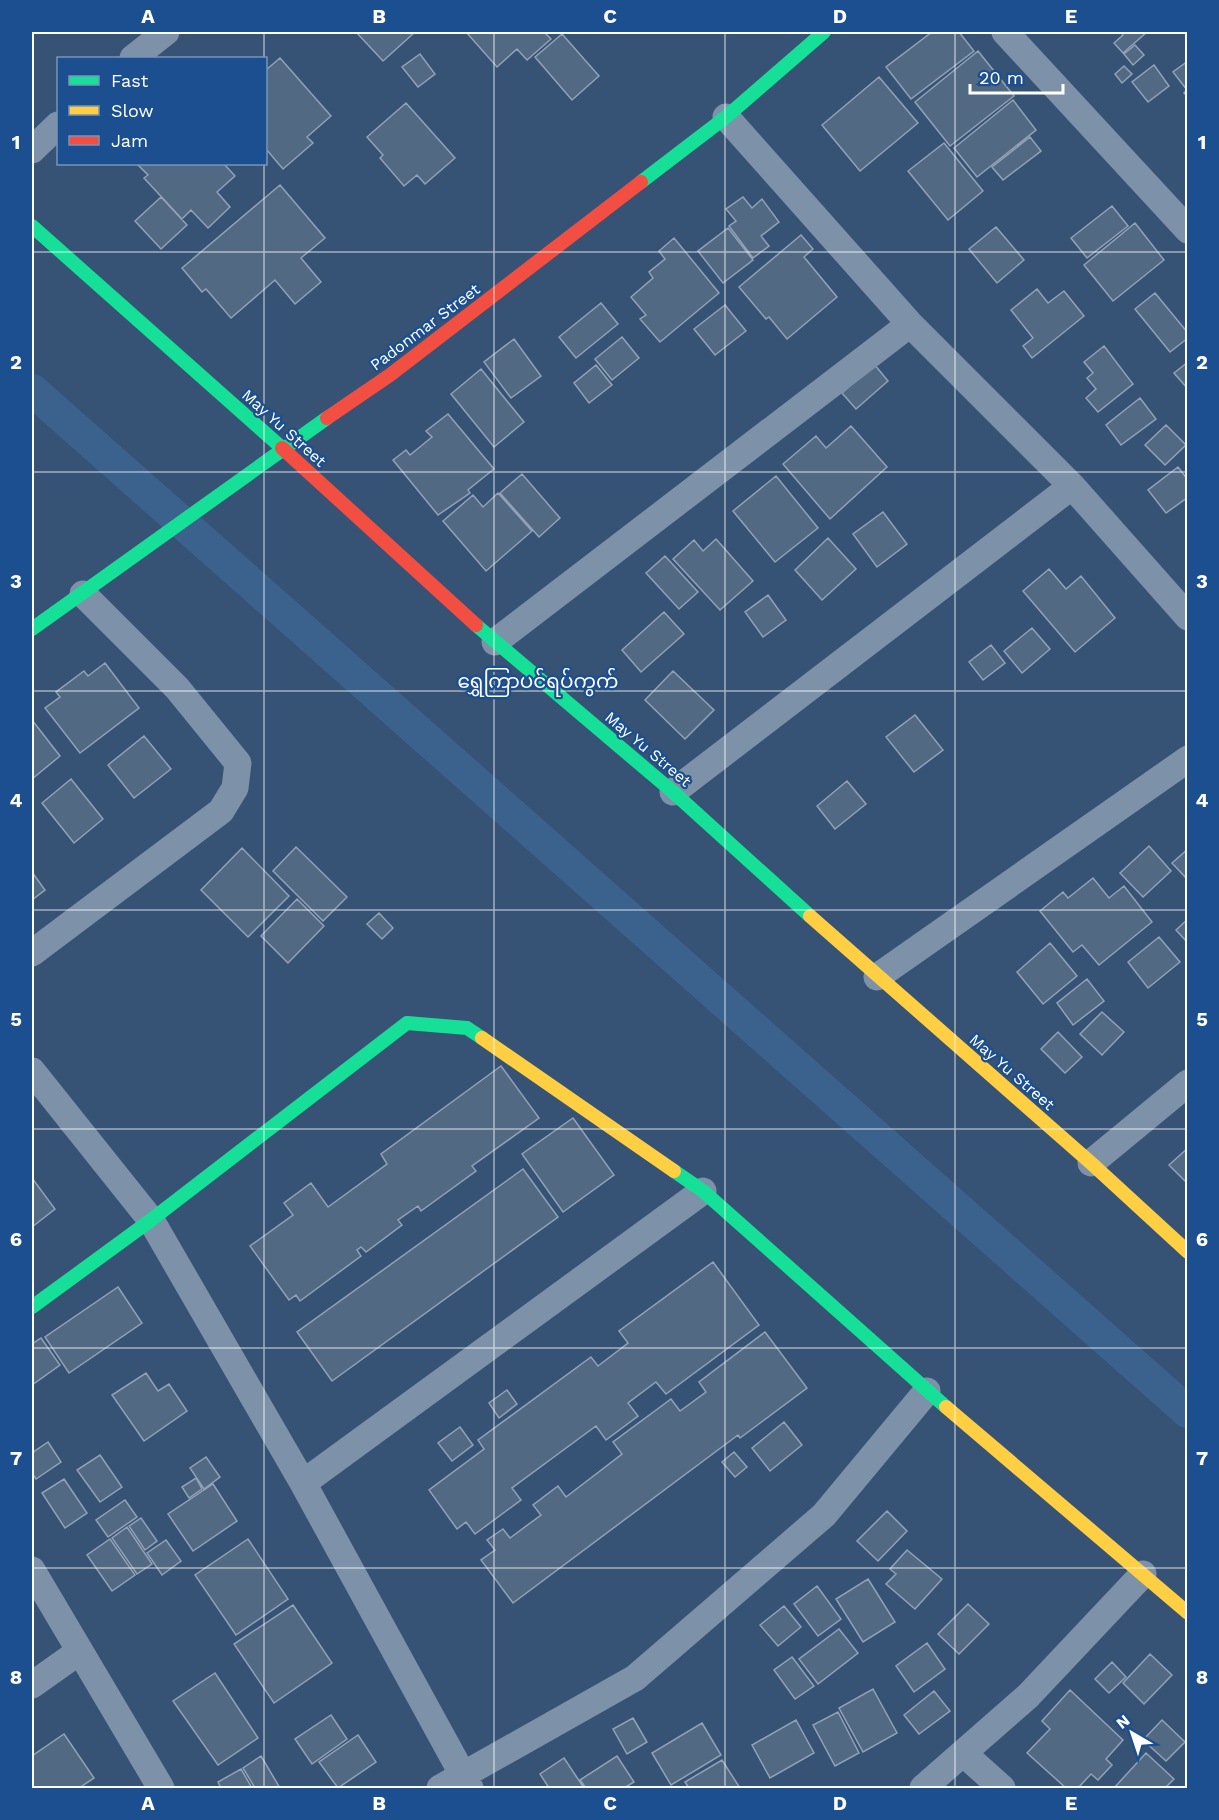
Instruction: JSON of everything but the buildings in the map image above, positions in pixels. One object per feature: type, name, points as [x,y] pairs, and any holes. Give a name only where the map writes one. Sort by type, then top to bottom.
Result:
[{"type":"street","points":[[134,57],[166,32]]},
{"type":"street","name":"Padonmar Street","points":[[32,629],[237,480],[390,375],[726,117],[824,32]]},
{"type":"street","points":[[1005,32],[1188,230]]},
{"type":"street","points":[[726,117],[910,324],[1072,486],[1188,617]]},
{"type":"street","points":[[32,150],[57,126]]},
{"type":"street","name":"May Yu Street","points":[[32,226],[284,449],[495,642],[673,792],[877,977],[1091,1163],[1188,1252]]},
{"type":"street","points":[[495,642],[910,324]]},
{"type":"street","points":[[673,792],[1072,486]]},
{"type":"street","points":[[32,953],[221,811],[235,788],[238,763],[177,688],[83,594]]},
{"type":"street","points":[[877,977],[1188,759]]},
{"type":"street","points":[[32,1307],[151,1220],[407,1023],[468,1028],[703,1191],[927,1391],[1188,1613]]},
{"type":"street","points":[[32,1071],[151,1220],[303,1483],[458,1784],[635,1678],[824,1515],[927,1391]]},
{"type":"street","points":[[1091,1163],[1188,1083]]},
{"type":"street","points":[[303,1483],[703,1191]]},
{"type":"street","points":[[32,1570],[161,1788]]},
{"type":"street","points":[[923,1788],[1028,1696],[1143,1574]]},
{"type":"street","points":[[32,1685],[80,1651]]},
{"type":"street","points":[[963,1753],[1002,1788]]},
{"type":"waterway","points":[[32,390],[1188,1412]]},
{"type":"traffic: fast","points":[[641,182],[726,117],[824,32]]},
{"type":"traffic: fast","points":[[32,226],[282,448]]},
{"type":"traffic: fast","points":[[32,629],[327,418]]},
{"type":"traffic: fast","points":[[476,625],[673,792],[810,916]]},
{"type":"traffic: fast","points":[[32,1307],[151,1220],[407,1023],[467,1028],[482,1038]]},
{"type":"traffic: fast","points":[[674,1171],[703,1191],[946,1407]]},
{"type":"traffic: slow","points":[[810,916],[1091,1163],[1188,1252]]},
{"type":"traffic: slow","points":[[482,1038],[674,1171]]},
{"type":"traffic: slow","points":[[946,1407],[1188,1613]]},
{"type":"traffic: jam","points":[[327,418],[390,375],[641,182]]},
{"type":"traffic: jam","points":[[282,448],[476,625]]},
{"type":"district","name":"ရွှေကြာပင်ရပ်ကွက်","points":[[538,681]]}]
